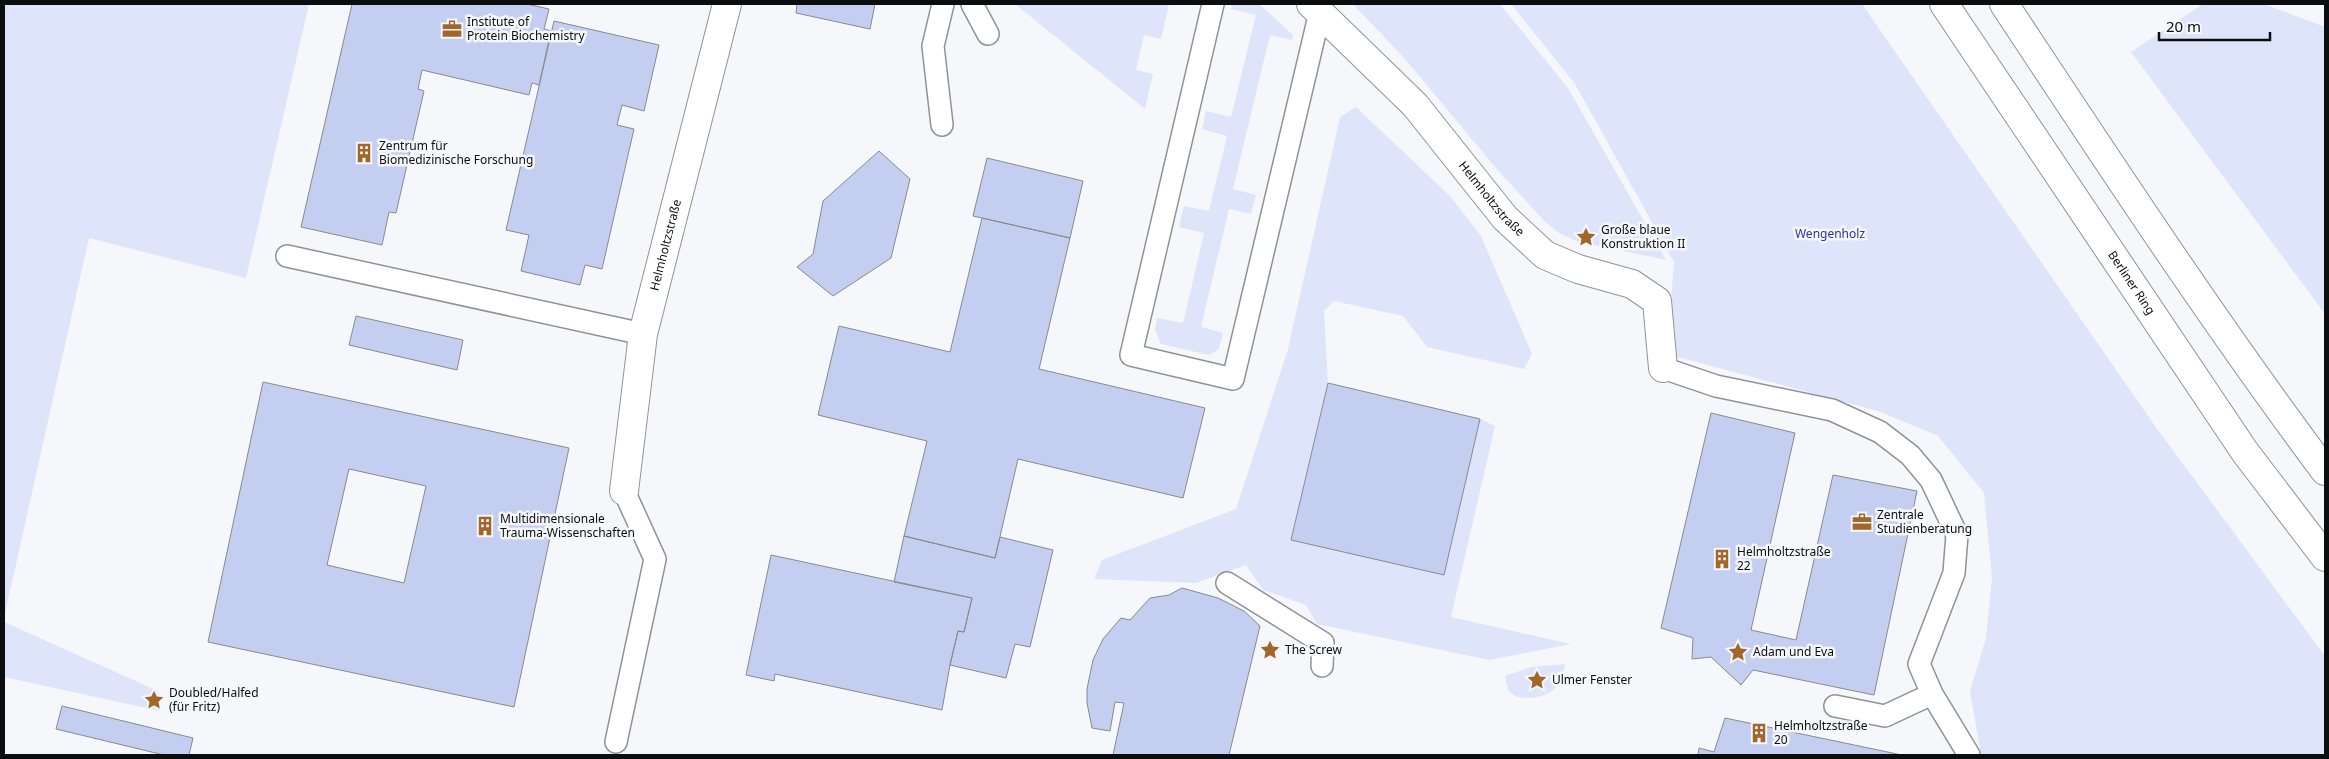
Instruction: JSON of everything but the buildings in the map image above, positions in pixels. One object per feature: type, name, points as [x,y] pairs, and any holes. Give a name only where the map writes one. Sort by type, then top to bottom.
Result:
[{"type":"main road","name":"Helmholtzstraße","points":[[624,491],[643,334],[727,4]]},
{"type":"main road","name":"Berliner Ring","points":[[1944,4],[2245,452],[2325,557]]},
{"type":"main road","points":[[2004,4],[2136,202],[2281,412],[2325,471]]},
{"type":"main road","name":"Helmholtzstraße","points":[[1316,8],[1415,105],[1505,218],[1544,255],[1578,270],[1632,284],[1657,301],[1663,368]]},
{"type":"lane","points":[[942,125],[933,46],[943,4]]},
{"type":"lane","points":[[972,4],[988,34]]},
{"type":"lane","points":[[1213,4],[1131,354],[1233,379],[1316,8]]},
{"type":"lane","points":[[287,256],[643,334]]},
{"type":"lane","points":[[1663,368],[1716,386],[1832,410],[1880,432],[1910,455],[1931,480],[1957,535],[1954,574],[1919,664],[1932,694],[1969,755]]},
{"type":"lane","points":[[616,742],[655,559],[624,491]]},
{"type":"lane","points":[[1227,583],[1323,643],[1322,666]]},
{"type":"lane","points":[[1835,706],[1884,716],[1932,694]]},
{"type":"green space","points":[[4,4],[309,4],[246,278],[89,238],[4,618]]},
{"type":"green space","points":[[1015,4],[1169,4],[1161,39],[1144,35],[1136,70],[1153,74],[1145,109]]},
{"type":"green space","points":[[1232,4],[1259,4],[1293,35],[1292,40],[1270,35],[1233,189],[1256,195],[1251,214],[1229,209],[1201,327],[1223,333],[1219,349],[1209,355],[1161,344],[1155,329],[1157,318],[1183,323],[1204,233],[1179,227],[1184,206],[1209,211],[1227,136],[1202,129],[1206,111],[1231,117],[1256,15],[1231,9]]},
{"type":"green space","points":[[1353,4],[1500,4],[1568,88],[1666,260],[1576,241],[1559,233],[1545,222],[1496,168],[1405,59]]},
{"type":"green space","name":"Wengenholz","points":[[1511,4],[1862,4],[2155,426],[2325,656],[2325,755],[1981,755],[1970,691],[1986,638],[1992,578],[1984,493],[1938,436],[1878,411],[1667,354],[1674,262],[1575,84]]},
{"type":"green space","points":[[2203,4],[2264,4],[2325,27],[2325,314],[2131,52]]},
{"type":"green space","points":[[1356,107],[1451,197],[1481,236],[1532,354],[1524,369],[1427,347],[1403,316],[1334,301],[1324,311],[1328,383],[1291,539],[1444,575],[1480,419],[1495,426],[1451,617],[1571,644],[1489,660],[1317,624],[1306,605],[1263,590],[1246,565],[1196,583],[1094,579],[1102,560],[1236,509],[1288,349],[1340,117]]},
{"type":"green space","points":[[4,622],[158,691],[160,711],[4,677]]},
{"type":"green space","points":[[1565,664],[1561,679],[1557,685],[1553,690],[1542,696],[1524,698],[1509,691],[1505,676],[1531,667]]},
{"type":"place","name":"Institute of Protein Biochemistry","points":[[452,29]]},
{"type":"place","name":"Zentrum für Biomedizinische Forschung","points":[[364,153]]},
{"type":"place","name":"Große blaue Konstruktion II","points":[[1586,237]]},
{"type":"place","name":"Zentrale Studienberatung","points":[[1862,522]]},
{"type":"place","name":"Multidimensionale Trauma-Wissenschaften","points":[[485,526]]},
{"type":"place","name":"Helmholtzstraße 22","points":[[1722,559]]},
{"type":"place","name":"The Screw","points":[[1270,650]]},
{"type":"place","name":"Adam und Eva","points":[[1738,652]]},
{"type":"place","name":"Ulmer Fenster","points":[[1537,680]]},
{"type":"place","name":"Doubled/Halfed (für Fritz)","points":[[154,700]]},
{"type":"place","name":"Helmholtzstraße 20","points":[[1759,733]]}]
